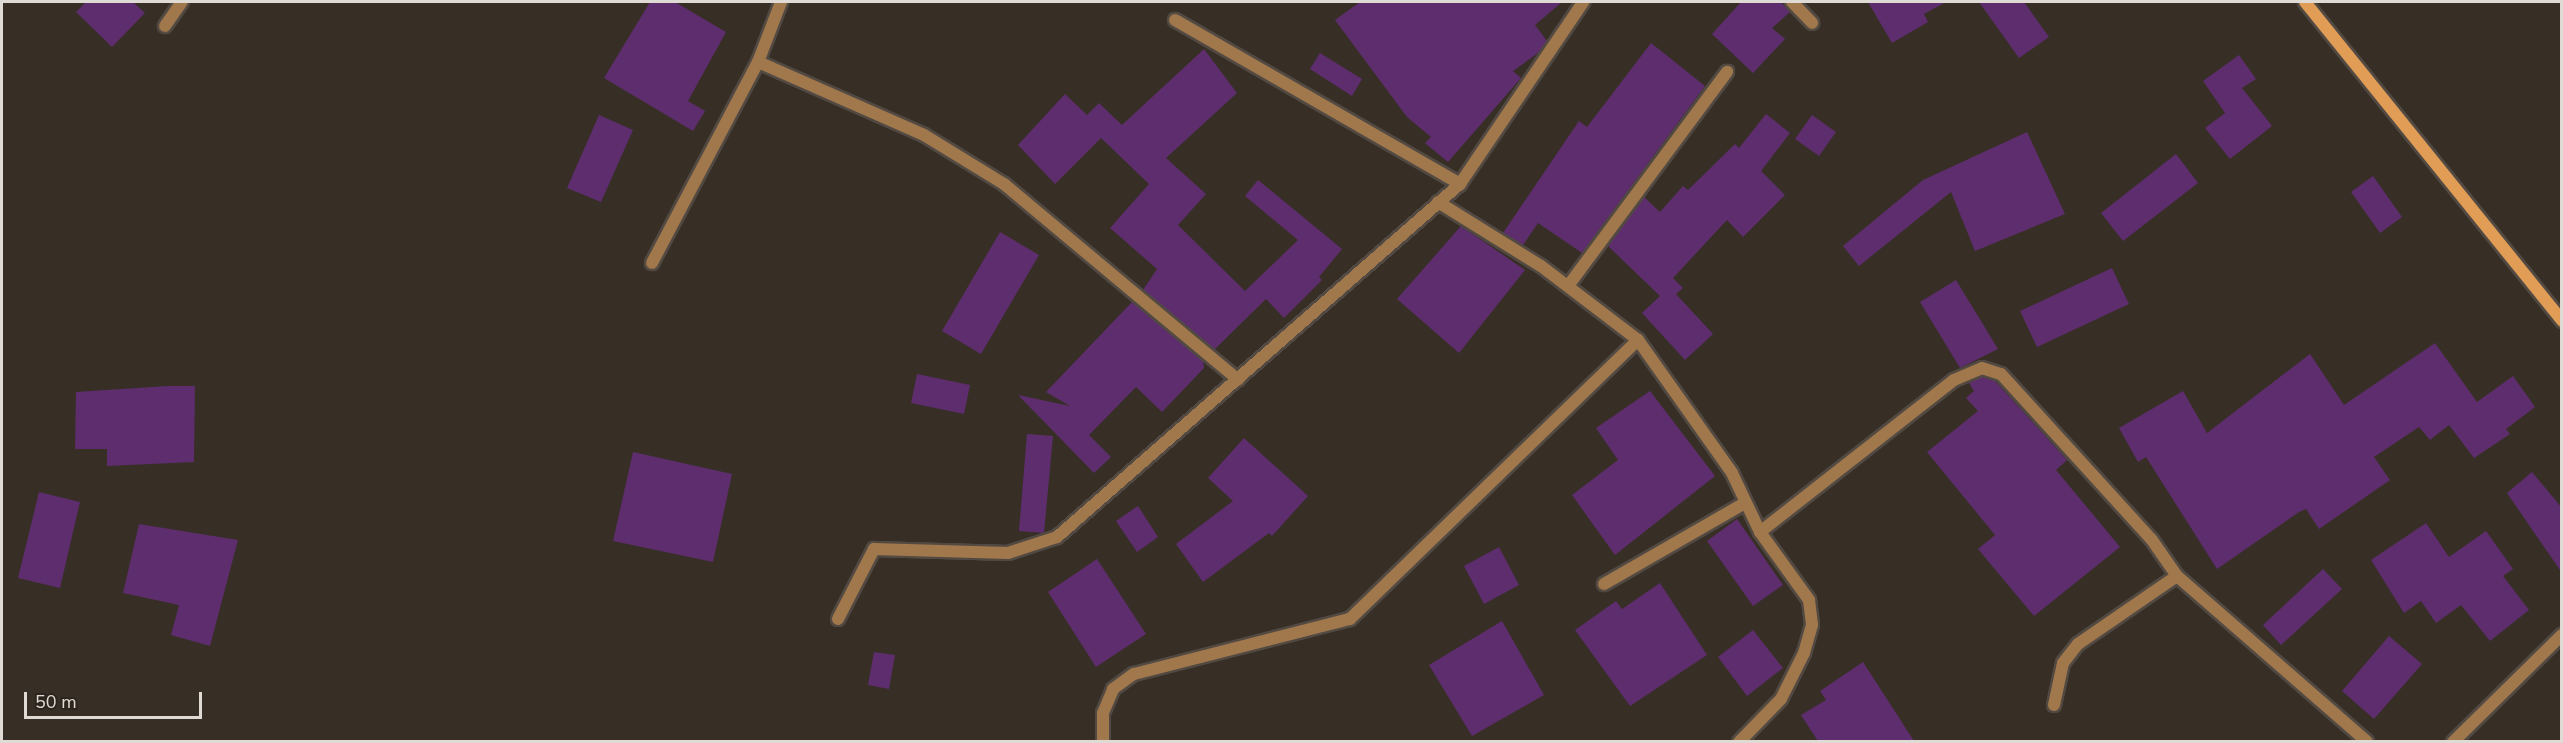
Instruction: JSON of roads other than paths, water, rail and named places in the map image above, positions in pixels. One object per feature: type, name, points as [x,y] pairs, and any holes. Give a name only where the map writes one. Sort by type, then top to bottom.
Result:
[{"type":"street","points":[[165,26],[182,2]]},
{"type":"street","points":[[652,263],[758,63],[780,2]]},
{"type":"street","points":[[838,619],[874,549],[1008,553],[1057,537],[1460,184],[1583,2]]},
{"type":"street","points":[[1792,2],[1812,23]]},
{"type":"street","points":[[2305,2],[2562,321]]},
{"type":"street","points":[[1175,20],[1460,184]]},
{"type":"street","points":[[758,63],[924,135],[1004,184],[1238,380]]},
{"type":"street","points":[[1568,286],[1727,72]]},
{"type":"street","points":[[1438,202],[1568,286],[1638,340],[1732,473],[1743,504],[1760,532],[1809,600],[1812,625],[1781,699],[1739,741]]},
{"type":"street","points":[[1103,741],[1103,713],[1113,689],[1134,674],[1350,619],[1638,340]]},
{"type":"street","points":[[1760,532],[1954,380],[1982,368],[2001,374],[2152,540],[2177,576],[2367,741]]},
{"type":"street","points":[[1604,584],[1743,504]]},
{"type":"street","points":[[2054,705],[2064,663],[2078,644],[2177,576]]},
{"type":"street","points":[[2452,741],[2562,635]]}]
